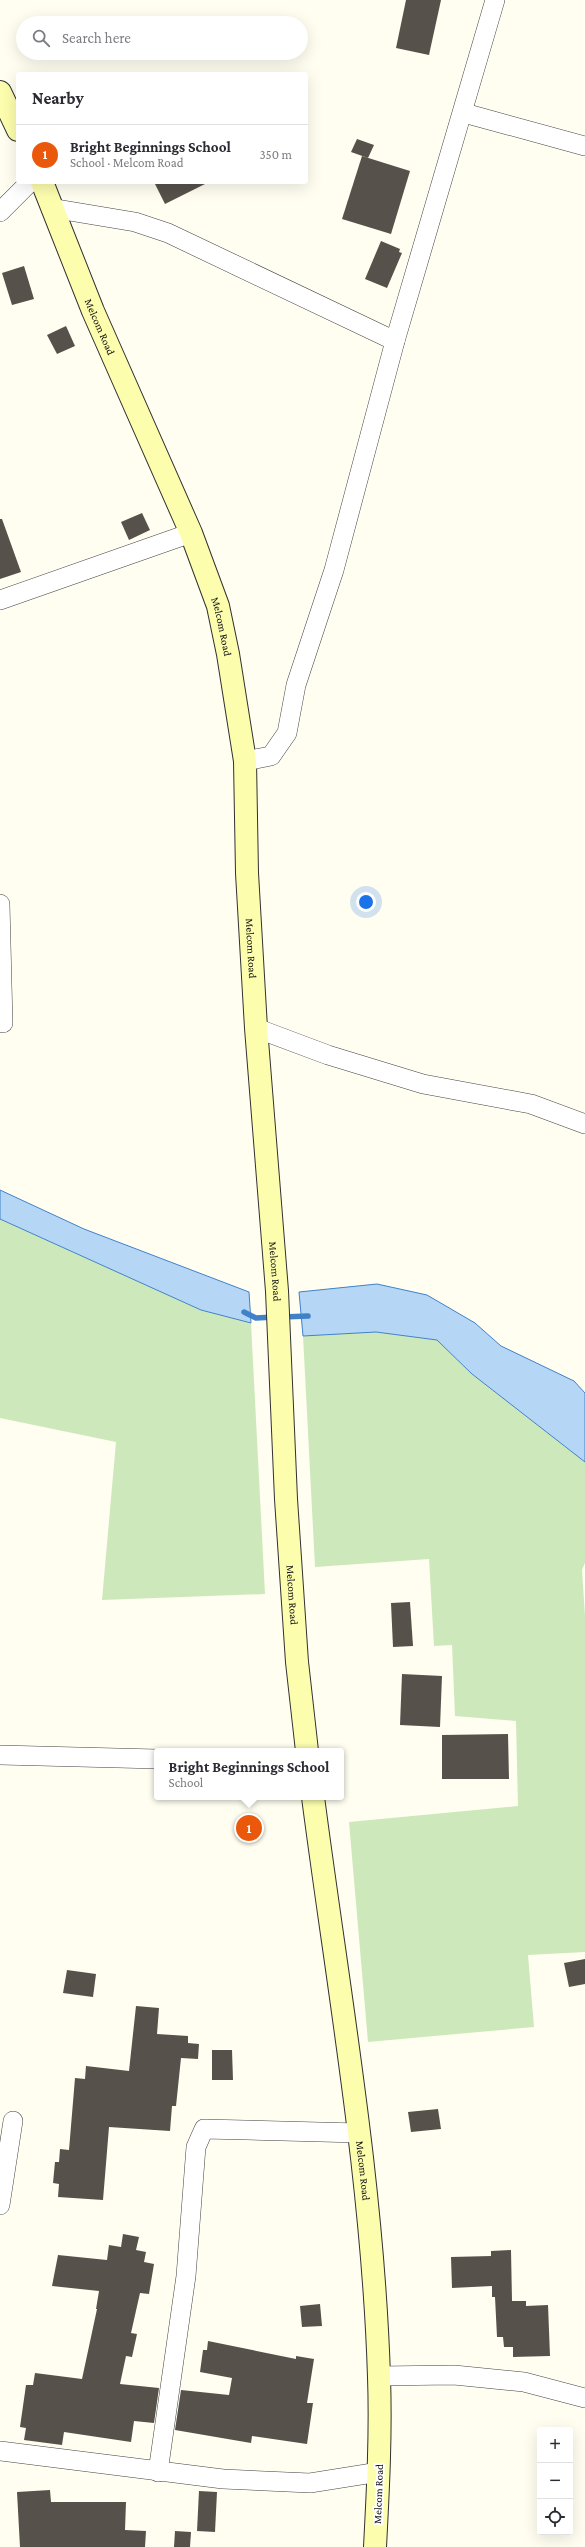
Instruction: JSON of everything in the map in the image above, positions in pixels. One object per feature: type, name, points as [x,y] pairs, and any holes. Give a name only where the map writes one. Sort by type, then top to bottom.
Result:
[{"type":"main road","points":[[0,92],[16,126]]},
{"type":"main road","name":"Melcom Road","points":[[43,184],[51,208],[191,533],[218,606],[228,654],[244,761],[247,874],[256,1028],[277,1291],[286,1499],[297,1662],[307,1748]]},
{"type":"main road","name":"Melcom Road","points":[[312,1800],[358,2133],[370,2244],[379,2376],[379,2472],[375,2547]]},
{"type":"street","points":[[244,761],[271,756],[287,733],[296,685],[334,570],[395,342],[464,113],[495,0]]},
{"type":"street","points":[[464,113],[585,146]]},
{"type":"street","points":[[0,212],[28,184]]},
{"type":"street","points":[[51,208],[135,222],[168,233],[395,342]]},
{"type":"street","points":[[0,600],[191,533]]},
{"type":"street","points":[[0,904],[3,1023]]},
{"type":"street","points":[[256,1028],[328,1055],[423,1084],[531,1104],[585,1124]]},
{"type":"street","points":[[0,1755],[154,1759]]},
{"type":"street","points":[[0,2205],[13,2121]]},
{"type":"street","points":[[158,2472],[186,2276],[196,2147],[204,2130],[358,2133]]},
{"type":"street","points":[[379,2376],[454,2375],[524,2382],[585,2398]]},
{"type":"street","points":[[0,2451],[223,2479],[310,2483],[379,2472]]},
{"type":"green space","points":[[0,1219],[201,1310],[251,1323],[265,1594],[102,1600],[116,1442],[0,1418]]},
{"type":"green space","points":[[376,1332],[437,1340],[472,1374],[585,1462],[585,1563],[582,1570],[585,1616],[585,1952],[528,1955],[534,2027],[368,2042],[349,1822],[518,1806],[516,1721],[455,1716],[452,1645],[434,1646],[429,1559],[315,1567],[303,1336]]},
{"type":"water","points":[[0,1190],[84,1229],[249,1292],[251,1323],[201,1310],[0,1219]]},
{"type":"water","points":[[377,1284],[427,1295],[475,1323],[501,1346],[574,1381],[585,1393],[585,1462],[472,1374],[437,1340],[376,1332],[303,1336],[299,1292]]},
{"type":"building","points":[[406,0],[441,0],[429,55],[396,48]]},
{"type":"building","points":[[357,139],[374,145],[368,158],[351,152]]},
{"type":"building","points":[[362,156],[410,171],[391,234],[342,219]]},
{"type":"building","points":[[155,184],[205,184],[165,204]]},
{"type":"building","points":[[381,241],[400,249],[399,252],[402,253],[387,288],[365,279]]},
{"type":"building","points":[[24,266],[34,299],[12,305],[2,273]]},
{"type":"building","points":[[66,326],[75,346],[57,354],[47,335]]},
{"type":"building","points":[[142,513],[150,530],[129,540],[121,522]]},
{"type":"building","points":[[0,519],[2,519],[21,572],[0,579]]},
{"type":"building","points":[[410,1602],[413,1646],[393,1647],[391,1603]]},
{"type":"building","points":[[402,1674],[442,1676],[440,1727],[400,1725]]},
{"type":"building","points":[[508,1734],[509,1779],[442,1779],[442,1735]]},
{"type":"building","points":[[585,1959],[585,1984],[569,1987],[564,1963]]},
{"type":"building","points":[[67,1970],[96,1974],[93,1997],[63,1993]]},
{"type":"building","points":[[136,2006],[159,2008],[157,2034],[188,2036],[188,2043],[199,2044],[198,2059],[181,2058],[176,2106],[172,2106],[170,2131],[109,2127],[103,2200],[58,2197],[59,2184],[53,2183],[55,2162],[59,2162],[60,2149],[69,2150],[75,2078],[85,2079],[86,2066],[129,2071]]},
{"type":"building","points":[[212,2050],[232,2050],[233,2080],[212,2080]]},
{"type":"building","points":[[438,2109],[441,2129],[411,2132],[408,2112]]},
{"type":"building","points":[[123,2234],[139,2237],[136,2250],[146,2252],[144,2262],[154,2264],[149,2294],[140,2293],[131,2333],[137,2334],[132,2357],[126,2356],[120,2384],[159,2388],[154,2423],[134,2421],[131,2442],[64,2432],[62,2445],[24,2440],[26,2428],[20,2427],[26,2385],[33,2385],[35,2373],[82,2379],[97,2309],[99,2291],[52,2286],[58,2255],[107,2260],[109,2245],[121,2247]]},
{"type":"building","points":[[511,2250],[512,2301],[526,2301],[526,2306],[548,2305],[550,2356],[513,2357],[513,2347],[504,2347],[503,2337],[497,2337],[495,2297],[492,2297],[492,2286],[452,2288],[451,2257],[491,2256],[491,2251]]},
{"type":"building","points":[[320,2304],[322,2326],[302,2327],[300,2306]]},
{"type":"building","points":[[208,2341],[296,2359],[296,2356],[314,2359],[307,2403],[313,2403],[307,2444],[252,2436],[251,2443],[175,2430],[181,2390],[229,2395],[232,2378],[200,2372],[203,2350],[207,2350]]},
{"type":"building","points":[[50,2490],[51,2502],[126,2502],[125,2530],[146,2531],[145,2547],[20,2547],[17,2492]]},
{"type":"building","points":[[199,2491],[217,2492],[215,2532],[197,2531]]},
{"type":"building","points":[[175,2531],[191,2532],[190,2547],[174,2547]]},
{"type":"waterway","points":[[244,1312],[256,1318],[274,1317]]},
{"type":"waterway","points":[[283,1317],[308,1316]]},
{"type":"place","name":"Bright Beginnings School","points":[[249,1828]]}]
